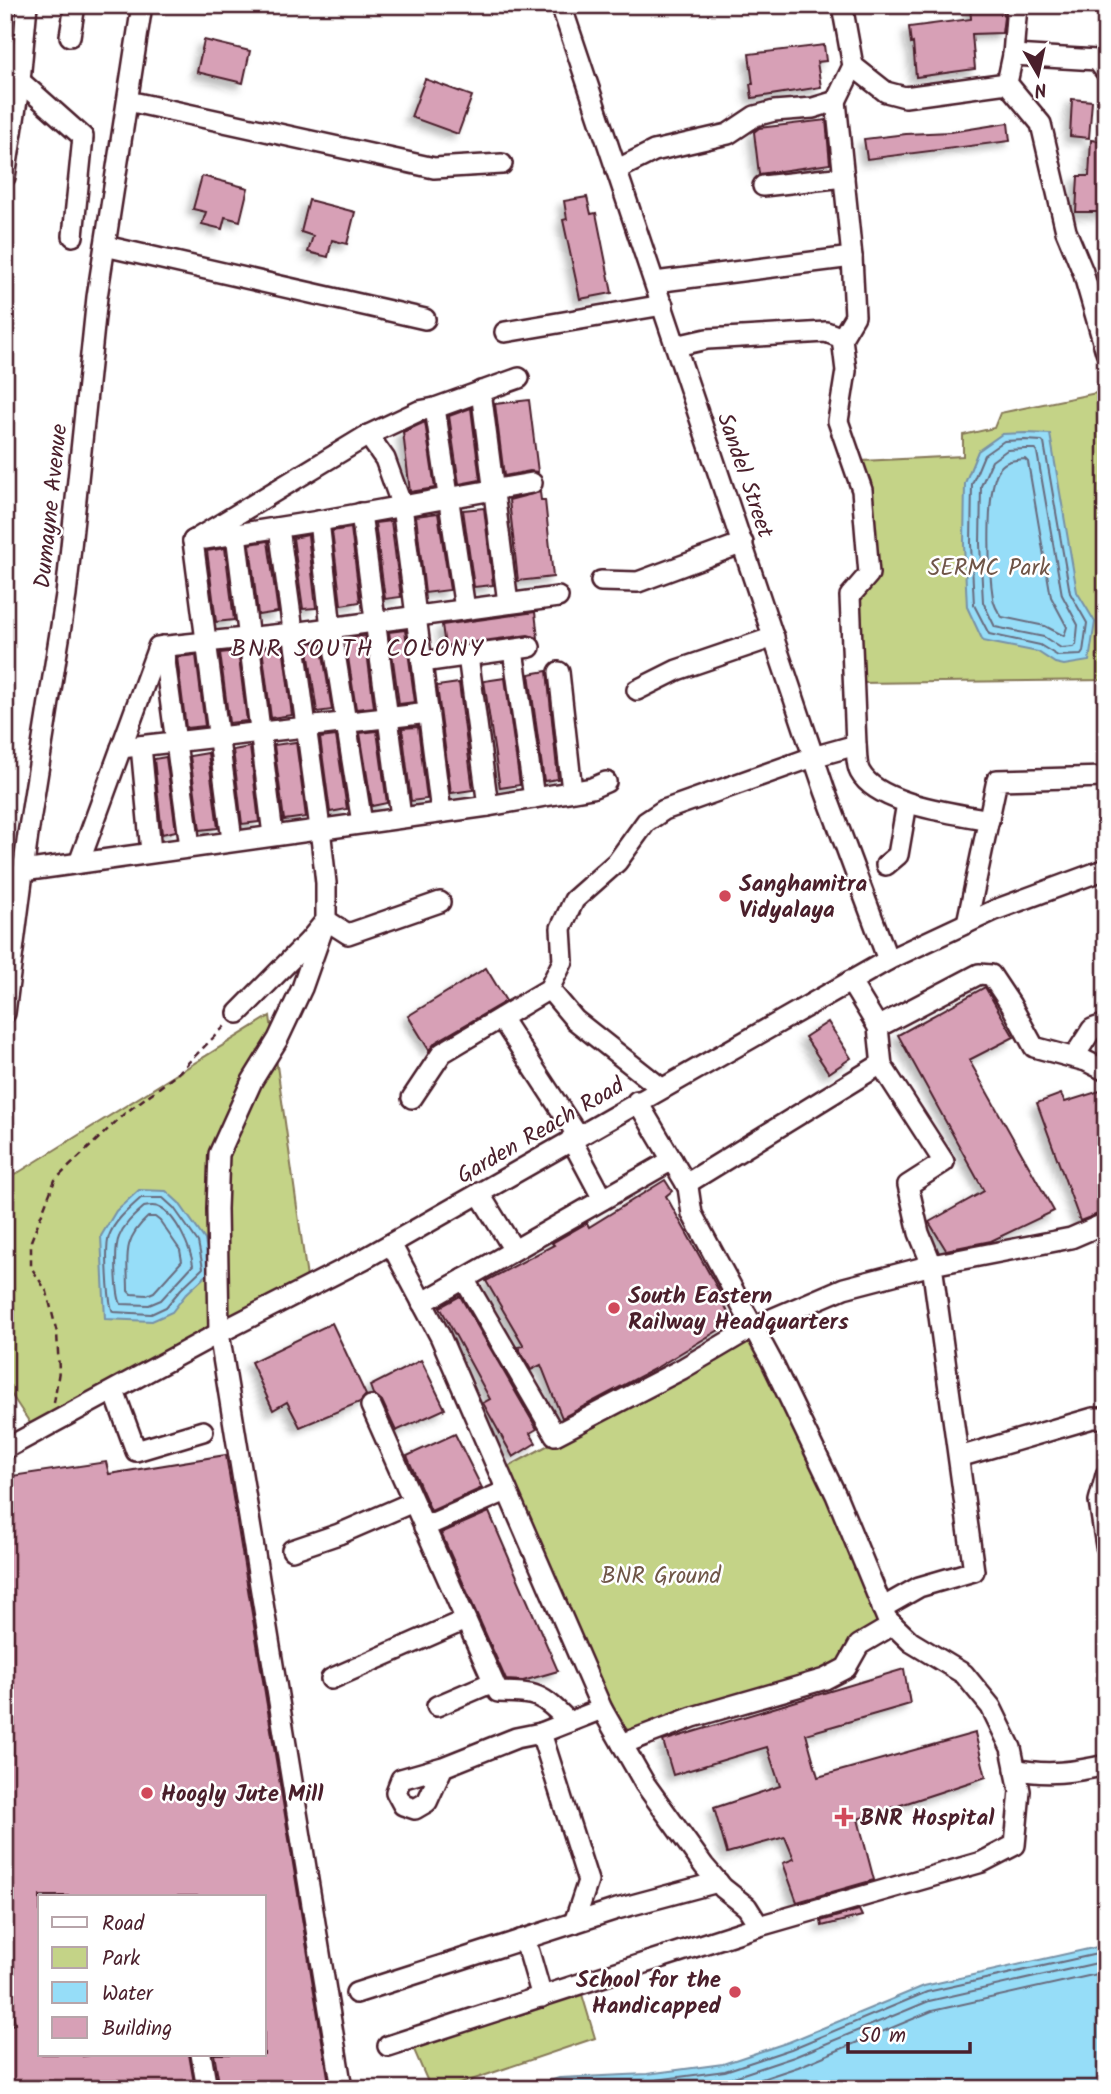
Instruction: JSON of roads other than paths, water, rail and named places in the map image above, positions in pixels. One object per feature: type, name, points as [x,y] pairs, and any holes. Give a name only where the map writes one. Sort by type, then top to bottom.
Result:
[{"type":"street","points":[[6,170],[20,81],[27,5]]},
{"type":"street","points":[[70,36],[75,5]]},
{"type":"street","name":"Dumayne Avenue","points":[[5,1013],[23,871],[65,596],[96,311],[142,5]]},
{"type":"street","name":"Sandel Street","points":[[561,5],[814,757],[888,960]]},
{"type":"street","points":[[842,5],[853,66],[836,101],[852,257],[855,316],[842,338],[846,371],[838,421],[862,490],[869,574],[850,596],[859,771],[871,785],[907,803],[989,820]]},
{"type":"street","points":[[1007,83],[1013,55],[1017,5]]},
{"type":"street","points":[[1013,55],[1097,60],[1106,72]]},
{"type":"street","points":[[853,66],[886,92],[905,97],[1007,83]]},
{"type":"street","points":[[20,81],[83,137],[73,236]]},
{"type":"street","points":[[1007,83],[1041,124],[1066,231],[1083,272],[1106,352]]},
{"type":"street","points":[[128,101],[434,168],[502,164]]},
{"type":"street","points":[[616,170],[654,151],[728,134],[755,116],[774,111],[813,108],[836,101]]},
{"type":"street","points":[[763,186],[844,177]]},
{"type":"street","points":[[105,246],[425,318]]},
{"type":"street","points":[[655,282],[852,257]]},
{"type":"street","points":[[505,332],[663,304]]},
{"type":"street","points":[[676,346],[707,339],[826,332],[842,338]]},
{"type":"street","points":[[194,541],[368,435],[419,411],[435,408],[519,378]]},
{"type":"street","points":[[481,391],[508,603]]},
{"type":"street","points":[[435,408],[465,609]]},
{"type":"street","points":[[368,435],[385,459],[402,506],[441,812]]},
{"type":"street","points":[[194,541],[532,483]]},
{"type":"street","points":[[361,513],[401,817]]},
{"type":"street","points":[[319,521],[331,628],[362,823]]},
{"type":"street","points":[[279,528],[320,828],[326,883],[326,920],[302,988],[278,1039],[252,1081],[219,1154],[219,1333],[342,2089]]},
{"type":"street","points":[[236,534],[273,835]]},
{"type":"street","points":[[194,541],[232,840]]},
{"type":"street","points":[[601,581],[638,582],[743,543]]},
{"type":"street","points":[[79,863],[158,647],[293,633],[558,597]]},
{"type":"street","points":[[637,690],[677,670],[774,637]]},
{"type":"street","points":[[163,646],[190,846]]},
{"type":"street","points":[[422,662],[521,649],[534,798]]},
{"type":"street","points":[[468,656],[488,806]]},
{"type":"street","points":[[559,673],[572,791]]},
{"type":"street","points":[[121,748],[429,713]]},
{"type":"street","points":[[412,1098],[442,1053],[550,989],[563,961],[561,928],[573,900],[617,862],[646,822],[664,810],[814,757],[856,745]]},
{"type":"street","points":[[141,746],[151,852]]},
{"type":"street","points":[[967,923],[997,780],[1106,777]]},
{"type":"street","points":[[23,871],[488,806],[592,788],[606,782]]},
{"type":"street","points":[[886,865],[898,855],[907,803]]},
{"type":"street","name":"Garden Reach Road","points":[[8,1440],[53,1424],[219,1333],[391,1244],[637,1101],[888,960],[995,910],[1106,869]]},
{"type":"street","points":[[326,920],[348,934],[440,902]]},
{"type":"street","points":[[238,1013],[326,920]]},
{"type":"street","points":[[878,1027],[979,974],[991,975],[1034,1047],[1074,1057],[1106,1071]]},
{"type":"street","points":[[850,981],[878,1027],[881,1064],[944,1162],[908,1185],[919,1233],[932,1265],[974,1571],[919,1587],[882,1608]]},
{"type":"street","points":[[550,989],[576,1020],[661,1088]]},
{"type":"street","points":[[501,1018],[575,1138],[603,1199]]},
{"type":"street","points":[[1074,1057],[1092,1029],[1106,1024]]},
{"type":"street","points":[[687,1184],[881,1064]]},
{"type":"street","points":[[388,2046],[759,1926],[982,1862],[1015,1845],[1020,1791],[1011,1748],[991,1707],[964,1674],[911,1642],[887,1619],[836,1495],[753,1328],[692,1214],[687,1184],[637,1101]]},
{"type":"street","points":[[422,1303],[672,1160]]},
{"type":"street","points":[[479,1193],[514,1250]]},
{"type":"street","points":[[464,1279],[555,1435],[682,1369],[753,1328],[844,1288],[932,1265],[1071,1238],[1106,1223]]},
{"type":"street","points":[[391,1244],[440,1336],[602,1709],[645,1784],[718,1882],[747,1906],[759,1926]]},
{"type":"street","points":[[114,1391],[136,1451],[203,1431]]},
{"type":"street","points":[[372,1406],[498,1692],[532,1693],[550,1703],[569,1722]]},
{"type":"street","points":[[959,1457],[1093,1418],[1106,1418]]},
{"type":"street","points":[[1106,1475],[1098,1501],[1106,1546]]},
{"type":"street","points":[[424,1527],[506,1491]]},
{"type":"street","points":[[292,1550],[339,1534],[413,1502]]},
{"type":"street","points":[[331,1679],[465,1620]]},
{"type":"street","points":[[622,1744],[693,1717],[825,1679],[846,1668],[859,1645],[893,1625]]},
{"type":"street","points":[[437,1706],[493,1682]]},
{"type":"street","points":[[443,1767],[516,1738],[541,1734],[602,1709]]},
{"type":"street","points":[[541,1734],[588,1881],[574,1923]]},
{"type":"street","points":[[1016,1769],[1036,1774],[1081,1771],[1106,1765]]},
{"type":"street","points":[[356,1993],[574,1923],[718,1882]]},
{"type":"street","points":[[520,1940],[528,1952],[542,1997]]},
{"type":"street","points":[[201,2056],[207,2089]]},
{"type":"water","points":[[1002,434],[1050,434],[1077,592],[1095,622],[1089,661],[1064,665],[1055,663],[1038,652],[983,641],[967,607],[965,483],[978,451]]},
{"type":"water","points":[[139,1190],[166,1191],[179,1203],[205,1240],[211,1271],[186,1294],[172,1312],[152,1321],[105,1319],[101,1236],[116,1211]]},
{"type":"water","points":[[1106,1945],[1106,2089],[525,2089],[559,2078],[647,2074],[723,2064],[789,2042],[924,1986]]},
{"type":"place","name":"Sanghamitra Vidyalaya","points":[[725,896]]},
{"type":"place","name":"South Eastern Railway Headquarters","points":[[614,1308]]},
{"type":"place","name":"Hoogly Jute Mill","points":[[147,1793]]},
{"type":"place","name":"BNR Hospital","points":[[844,1817]]},
{"type":"place","name":"School for the Handicapped","points":[[735,1992]]},
{"type":"district","name":"BNR SOUTH COLONY","points":[[358,648]]},
{"type":"park label","name":"SERMC Park","points":[[989,567]]},
{"type":"park label","name":"BNR Ground","points":[[661,1575]]}]
